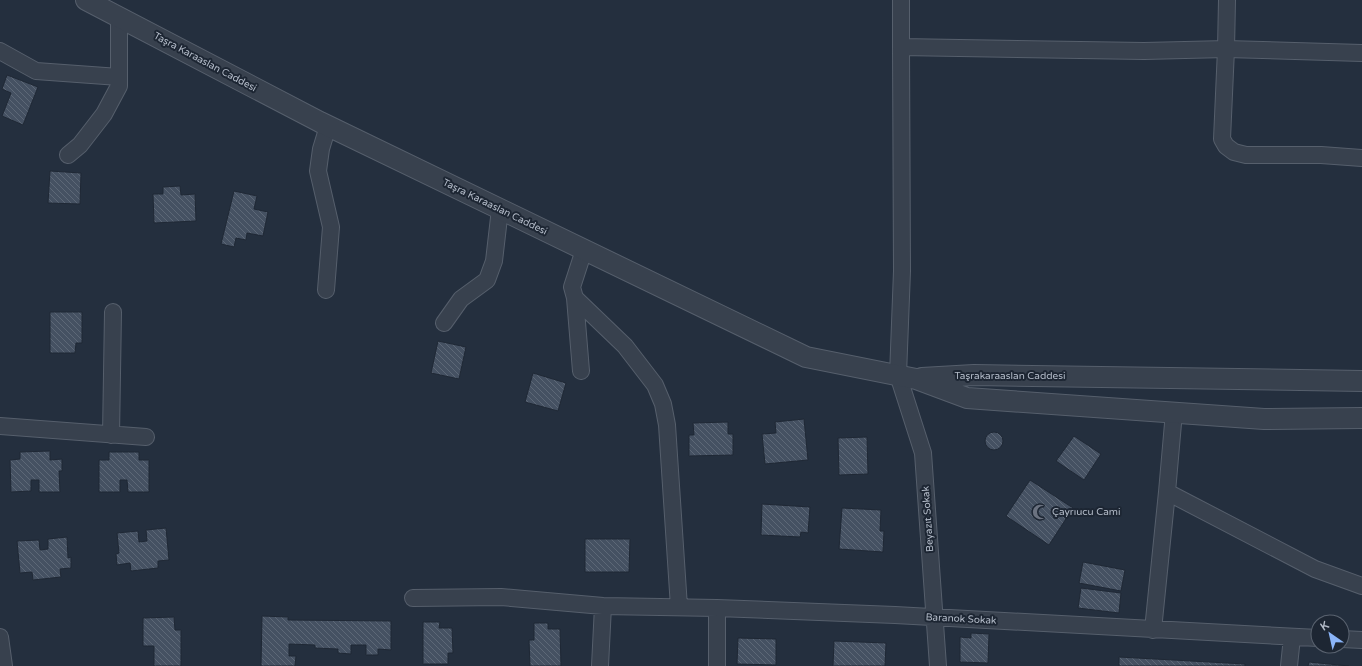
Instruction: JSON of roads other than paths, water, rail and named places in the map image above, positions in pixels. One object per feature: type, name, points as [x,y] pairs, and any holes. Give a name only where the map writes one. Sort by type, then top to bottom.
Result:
[{"type":"street","name":"Taşra Karaaslan Caddesi","points":[[86,0],[328,126],[806,357],[907,377]]},
{"type":"street","name":"Beyazıt Sokak","points":[[901,0],[902,271],[907,377],[923,453],[938,666]]},
{"type":"street","points":[[1227,0],[1222,139],[1226,146],[1234,152],[1246,155],[1321,155],[1362,158]]},
{"type":"street","points":[[68,155],[80,145],[104,114],[119,86],[119,17]]},
{"type":"street","points":[[901,47],[1144,51],[1226,49],[1362,53]]},
{"type":"street","points":[[0,51],[36,71],[119,77]]},
{"type":"street","points":[[326,290],[331,227],[318,171],[321,149],[328,126]]},
{"type":"street","points":[[444,323],[461,298],[487,280],[494,261],[500,209]]},
{"type":"street","points":[[581,371],[575,298],[572,287],[584,250]]},
{"type":"street","points":[[575,298],[625,346],[655,385],[662,404],[667,425],[679,607]]},
{"type":"street","points":[[111,435],[113,312]]},
{"type":"street","name":"Taşrakaraaslan Caddesi","points":[[907,377],[974,375],[1362,381]]},
{"type":"street","name":"Taşrakaraaslan Caddesi","points":[[907,377],[967,398],[1264,419],[1362,418]]},
{"type":"street","points":[[1153,630],[1174,412]]},
{"type":"street","points":[[0,426],[146,437]]},
{"type":"street","points":[[1167,492],[1315,569],[1362,586]]},
{"type":"street","name":"Baranok Sokak","points":[[413,598],[501,597],[603,606],[717,608],[1310,638]]},
{"type":"street","points":[[600,666],[603,606]]},
{"type":"street","points":[[716,666],[717,608]]},
{"type":"street","points":[[0,637],[4,666]]},
{"type":"street","points":[[1289,666],[1292,637]]},
{"type":"street","points":[[1350,640],[1362,640]]},
{"type":"place","name":"Çayrıucu Cami","points":[[1040,512]]}]
